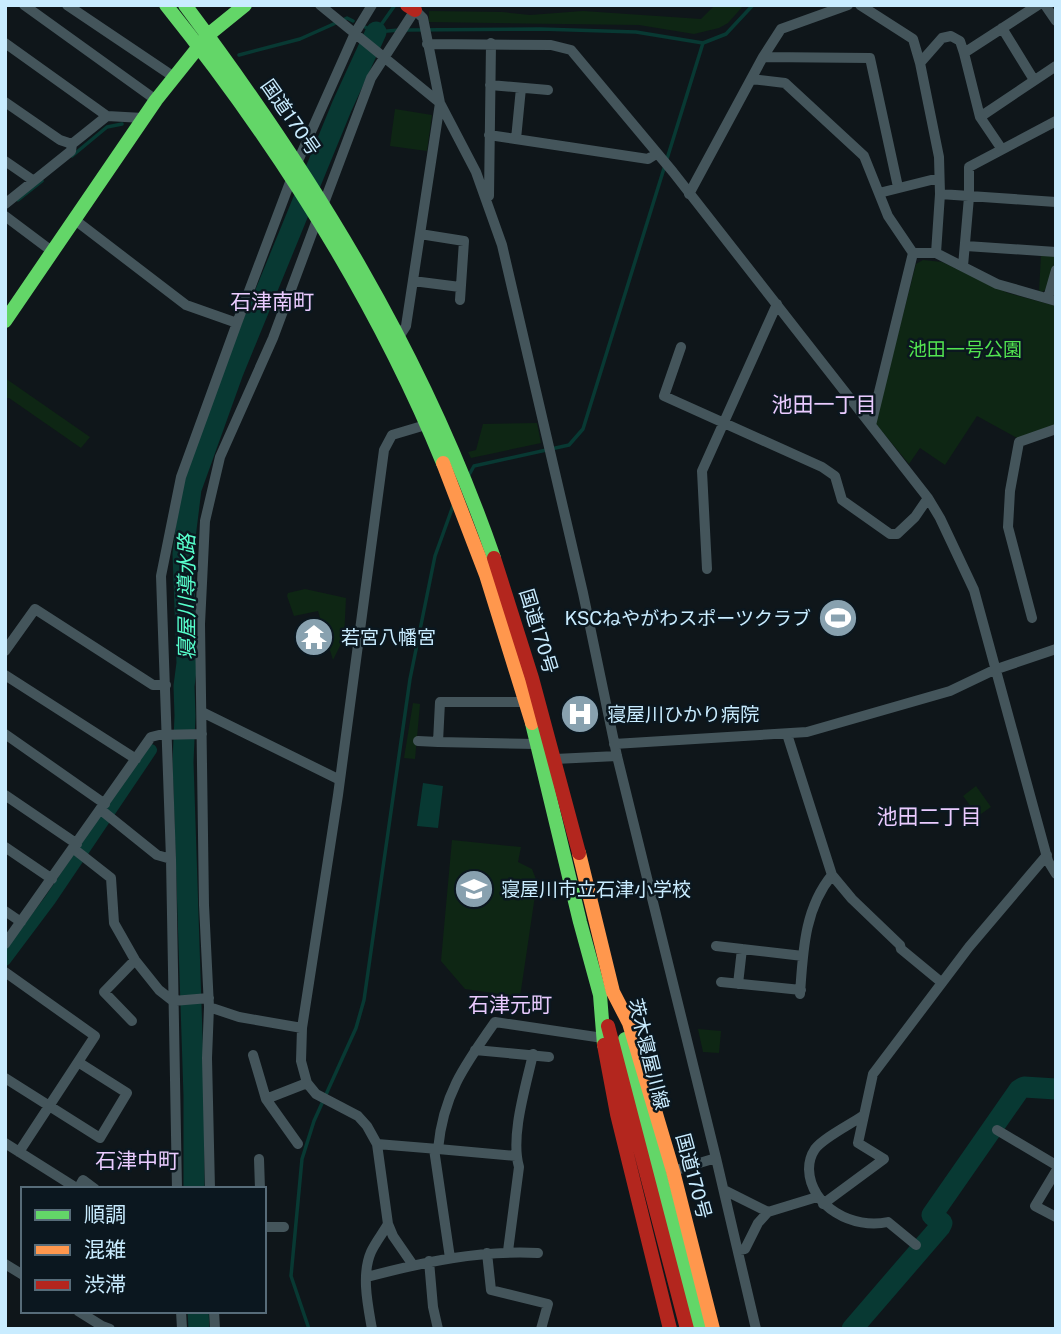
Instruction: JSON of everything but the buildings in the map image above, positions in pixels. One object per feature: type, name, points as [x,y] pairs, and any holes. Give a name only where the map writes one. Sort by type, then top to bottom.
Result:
[{"type":"main road","name":"国道170号","points":[[166,5],[204,41]]},
{"type":"main road","name":"国道170号","points":[[186,5],[204,41],[320,208],[394,342],[410,387],[460,468],[507,593],[555,759],[607,993],[603,1038],[617,1114],[670,1329]]},
{"type":"main road","points":[[5,321],[156,100],[204,41],[245,5]]},
{"type":"main road","name":"国道170号","points":[[432,424],[526,702],[607,993],[629,1023],[673,1171],[713,1329]]},
{"type":"main road","name":"茨木寝屋川線","points":[[607,993],[676,1263],[687,1329]]},
{"type":"main road","name":"茨木寝屋川線","points":[[676,1263],[700,1329]]},
{"type":"street","points":[[24,5],[156,100]]},
{"type":"street","points":[[67,5],[174,78]]},
{"type":"street","points":[[320,5],[440,103]]},
{"type":"street","points":[[177,1187],[176,1000],[161,576],[181,477],[237,323],[354,32],[372,5]]},
{"type":"street","points":[[689,194],[781,29],[848,5]]},
{"type":"street","points":[[860,5],[913,39],[937,148],[940,194],[936,253]]},
{"type":"street","points":[[1015,5],[1022,16]]},
{"type":"street","points":[[964,52],[1038,5]]},
{"type":"street","points":[[1045,5],[1056,21]]},
{"type":"street","points":[[210,1187],[201,734],[201,611],[205,521],[220,457],[273,338],[371,78],[410,11],[423,18],[440,103],[476,172],[502,245],[583,593],[614,744],[756,1329]]},
{"type":"street","points":[[1002,28],[1034,80]]},
{"type":"street","points":[[920,63],[942,38],[951,36],[960,41],[980,117],[1001,148]]},
{"type":"street","points":[[427,42],[551,45],[571,50],[673,172],[928,498],[974,590],[994,670],[1056,874]]},
{"type":"street","points":[[5,43],[107,116],[143,118]]},
{"type":"street","points":[[489,204],[491,43]]},
{"type":"street","points":[[763,57],[870,58],[898,187]]},
{"type":"street","points":[[980,117],[1056,66]]},
{"type":"street","points":[[751,79],[785,83],[864,156],[888,216],[913,253],[871,425]]},
{"type":"street","points":[[490,85],[548,90]]},
{"type":"street","points":[[516,139],[521,88]]},
{"type":"street","points":[[5,102],[60,140],[72,144]]},
{"type":"street","points":[[394,342],[407,326],[440,103]]},
{"type":"street","points":[[5,205],[71,151],[72,144],[107,116]]},
{"type":"street","points":[[963,266],[969,167],[1056,121]]},
{"type":"street","points":[[489,135],[648,159],[657,155]]},
{"type":"street","points":[[5,162],[34,181]]},
{"type":"street","points":[[879,193],[939,178]]},
{"type":"street","points":[[940,194],[1056,202]]},
{"type":"street","points":[[5,216],[53,252]]},
{"type":"street","points":[[75,220],[186,305],[237,323]]},
{"type":"street","points":[[420,234],[464,241],[460,300]]},
{"type":"street","points":[[966,246],[1056,252]]},
{"type":"street","points":[[913,253],[936,253],[997,284],[1052,300],[1056,270]]},
{"type":"street","points":[[413,281],[460,288]]},
{"type":"street","points":[[707,569],[702,471],[777,304]]},
{"type":"street","points":[[681,347],[664,396],[822,467],[835,476],[842,500],[890,534],[897,534],[915,517],[928,498]]},
{"type":"street","points":[[412,1265],[388,1224],[377,1144],[358,1116],[319,1095],[307,1083],[301,1061],[302,1028],[340,780],[384,450],[392,435],[432,424]]},
{"type":"street","points":[[1032,618],[1008,527],[1010,492],[1020,442],[1056,429]]},
{"type":"street","points":[[5,651],[35,609],[153,685],[166,685]]},
{"type":"street","points":[[614,744],[807,732],[950,691],[994,670],[1056,649]]},
{"type":"street","points":[[5,675],[136,759]]},
{"type":"street","points":[[438,742],[440,702],[526,702]]},
{"type":"street","points":[[202,712],[340,780]]},
{"type":"street","points":[[5,734],[157,855],[171,859]]},
{"type":"street","points":[[5,944],[75,846],[105,811],[151,737],[201,734]]},
{"type":"street","points":[[787,734],[832,875],[901,949],[942,982]]},
{"type":"street","points":[[418,741],[537,744]]},
{"type":"street","points":[[555,759],[617,756]]},
{"type":"street","points":[[5,795],[75,846],[82,857],[111,878],[114,923],[135,960],[159,990],[176,1000],[207,1001],[239,1017],[302,1028]]},
{"type":"street","points":[[5,847],[52,879]]},
{"type":"street","points":[[738,1250],[745,1249],[758,1223],[768,1212],[820,1200],[884,1159],[858,1143],[873,1074],[942,982],[1050,858]]},
{"type":"street","points":[[721,982],[800,992],[809,916],[814,902],[832,875]]},
{"type":"street","points":[[5,911],[21,922]]},
{"type":"street","points":[[716,946],[803,956]]},
{"type":"street","points":[[738,984],[743,949]]},
{"type":"street","points":[[132,1021],[104,992],[135,960]]},
{"type":"street","points":[[5,972],[95,1036],[19,1152]]},
{"type":"street","points":[[450,1258],[436,1149],[441,1120],[450,1094],[475,1050],[495,1022],[603,1038]]},
{"type":"street","points":[[475,1050],[549,1057]]},
{"type":"street","points":[[508,1251],[519,1167],[516,1156],[521,1109],[533,1054]]},
{"type":"street","points":[[253,1055],[266,1099],[298,1144]]},
{"type":"street","points":[[5,1078],[100,1138],[127,1093],[78,1062]]},
{"type":"street","points":[[266,1099],[307,1083]]},
{"type":"street","points":[[864,1115],[825,1139],[815,1149],[809,1161],[810,1180],[820,1200],[842,1216],[873,1225],[888,1222],[916,1245]]},
{"type":"street","points":[[997,1130],[1056,1165]]},
{"type":"street","points":[[5,1143],[75,1187]]},
{"type":"street","points":[[377,1144],[516,1156]]},
{"type":"street","points":[[259,1158],[260,1187]]},
{"type":"street","points":[[673,1171],[716,1158]]},
{"type":"street","points":[[1056,1171],[1035,1206],[1056,1217]]},
{"type":"street","points":[[79,1187],[83,1180],[92,1187]]},
{"type":"street","points":[[724,1190],[768,1212]]},
{"type":"street","points":[[372,1329],[367,1277],[371,1252],[388,1224]]},
{"type":"street","points":[[266,1227],[284,1227]]},
{"type":"street","points":[[367,1277],[429,1261],[487,1253],[508,1251],[538,1254]]},
{"type":"street","points":[[487,1253],[491,1290],[548,1304],[541,1329]]},
{"type":"street","points":[[429,1261],[438,1329]]},
{"type":"street","points":[[5,1264],[21,1272]]},
{"type":"street","points":[[81,1313],[110,1329]]},
{"type":"green space","points":[[715,5],[744,5],[728,23],[694,34],[639,25],[429,22],[429,11],[530,15],[583,11],[701,19]]},
{"type":"green space","points":[[395,109],[432,115],[427,151],[390,146]]},
{"type":"green space","points":[[1041,255],[1056,257],[1047,289],[1042,292],[1039,291]]},
{"type":"green space","name":"池田一号公園","points":[[923,260],[942,262],[1008,293],[1056,306],[1056,426],[1019,439],[977,416],[945,465],[920,448],[909,464],[875,423],[916,264]]},
{"type":"green space","points":[[5,378],[90,437],[81,448],[9,398],[5,398]]},
{"type":"green space","points":[[537,423],[541,443],[471,458],[468,452],[476,450],[483,424]]},
{"type":"green space","points":[[305,589],[346,598],[344,638],[333,660],[318,611],[294,616],[288,593]]},
{"type":"green space","points":[[413,703],[420,704],[415,759],[404,758]]},
{"type":"green space","points":[[976,786],[991,807],[978,816],[963,796]]},
{"type":"green space","points":[[452,840],[521,847],[518,862],[532,869],[537,882],[520,997],[465,989],[441,961]]},
{"type":"green space","points":[[698,1029],[721,1031],[719,1053],[703,1052]]},
{"type":"shaded area","points":[[423,783],[443,786],[438,828],[417,826]]},
{"type":"waterway","name":"寝屋川導水路","points":[[376,32],[395,5]]},
{"type":"waterway","points":[[406,30],[540,29],[636,32],[703,43],[726,34],[753,5]]},
{"type":"waterway","points":[[239,55],[300,39],[347,18],[353,21]]},
{"type":"waterway","points":[[365,27],[376,32],[399,30]]},
{"type":"waterway","name":"寝屋川導水路","points":[[194,1187],[194,1096],[183,762],[187,663],[183,554],[191,489],[233,372],[342,106],[376,32]]},
{"type":"waterway","points":[[469,475],[474,466],[569,445],[583,429],[703,43]]},
{"type":"waterway","points":[[72,156],[107,127],[122,124]]},
{"type":"waterway","points":[[18,200],[42,181]]},
{"type":"waterway","points":[[309,1329],[291,1276],[302,1159],[314,1121],[356,1028],[364,1000],[410,679],[435,556],[453,506]]},
{"type":"waterway","points":[[5,960],[50,900],[151,750]]},
{"type":"waterway","points":[[852,1329],[940,1227],[942,1223],[932,1215],[1019,1090],[1024,1087],[1056,1089]]},
{"type":"waterway","name":"寝屋川導水路","points":[[198,1313],[199,1329]]},
{"type":"traffic: fast","points":[[166,5],[247,112],[321,224],[387,341],[443,463]]},
{"type":"traffic: fast","points":[[185,5],[278,135],[361,269],[434,409],[466,482],[494,558]]},
{"type":"traffic: fast","points":[[5,321],[156,100],[208,35],[245,5]]},
{"type":"traffic: fast","points":[[532,723],[600,995],[604,1045]]},
{"type":"traffic: fast","points":[[625,1039],[700,1329]]},
{"type":"traffic: slow","points":[[443,463],[486,575],[532,723]]},
{"type":"traffic: slow","points":[[579,853],[613,992],[629,1023],[673,1171],[713,1329]]},
{"type":"traffic: jam","points":[[407,5],[415,10]]},
{"type":"traffic: jam","points":[[494,558],[532,678],[579,853]]},
{"type":"traffic: jam","points":[[608,1026],[687,1329]]},
{"type":"traffic: jam","points":[[604,1045],[617,1114],[670,1329]]},
{"type":"place","name":"KSCねやがわスポーツクラブ","points":[[838,618]]},
{"type":"place","name":"若宮八幡宮","points":[[314,637]]},
{"type":"place","name":"寝屋川ひかり病院","points":[[580,714]]},
{"type":"place","name":"寝屋川市立石津小学校","points":[[474,889]]},
{"type":"district","name":"石津南町","points":[[272,301]]},
{"type":"district","name":"池田一丁目","points":[[824,404]]},
{"type":"district","name":"池田二丁目","points":[[929,816]]},
{"type":"district","name":"石津元町","points":[[510,1004]]},
{"type":"district","name":"石津中町","points":[[137,1160]]}]
